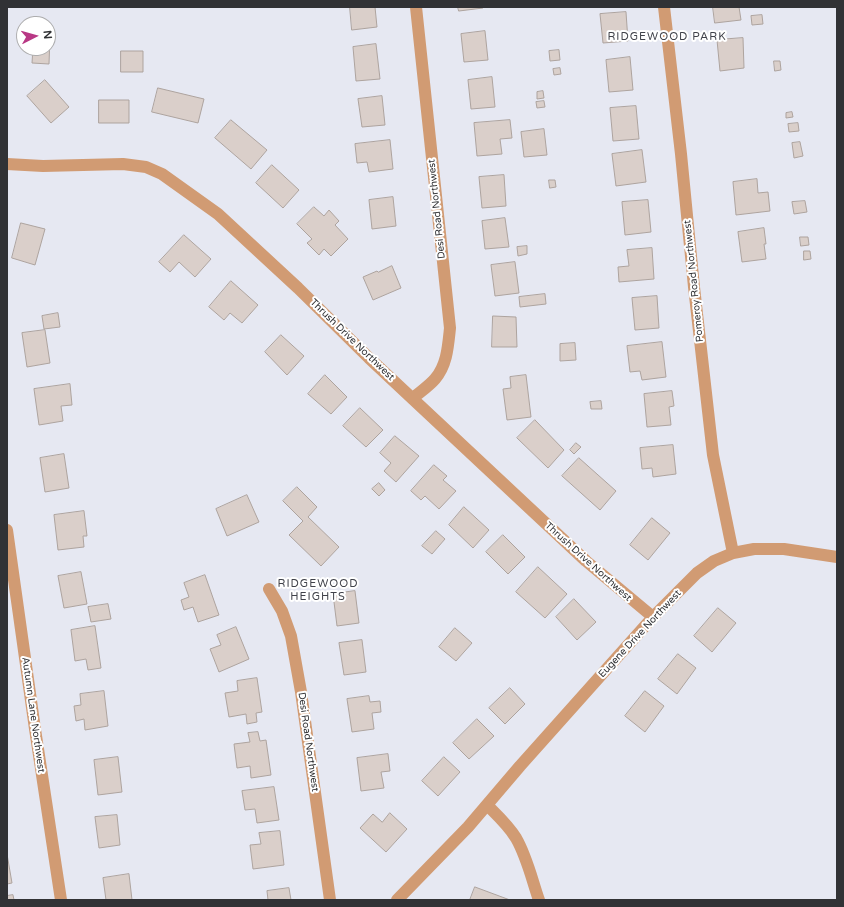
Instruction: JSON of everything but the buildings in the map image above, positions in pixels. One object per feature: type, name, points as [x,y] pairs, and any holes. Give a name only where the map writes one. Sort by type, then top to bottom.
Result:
[{"type":"street","name":"Desi Road Northwest","points":[[413,398],[434,379],[444,364],[448,351],[450,328],[416,7]]},
{"type":"street","name":"Pomeroy Road Northwest","points":[[664,7],[681,154],[694,294],[713,455],[732,553]]},
{"type":"street","name":"Thrush Drive Northwest","points":[[7,164],[43,166],[123,164],[146,167],[162,174],[218,214],[586,561],[653,617]]},
{"type":"street","name":"Autumn Lane Northwest","points":[[7,530],[61,900]]},
{"type":"street","name":"Eugene Drive Northwest","points":[[397,900],[468,827],[653,617],[698,573],[714,561],[732,553],[754,549],[784,549],[837,557]]},
{"type":"street","name":"Desi Road Northwest","points":[[269,589],[282,611],[292,643],[301,692],[330,900]]},
{"type":"street","points":[[487,805],[502,820],[516,838],[539,900]]},
{"type":"district","name":"RIDGEWOOD PARK","points":[[667,37]]},
{"type":"district","name":"RIDGEWOOD HEIGHTS","points":[[318,590]]}]
